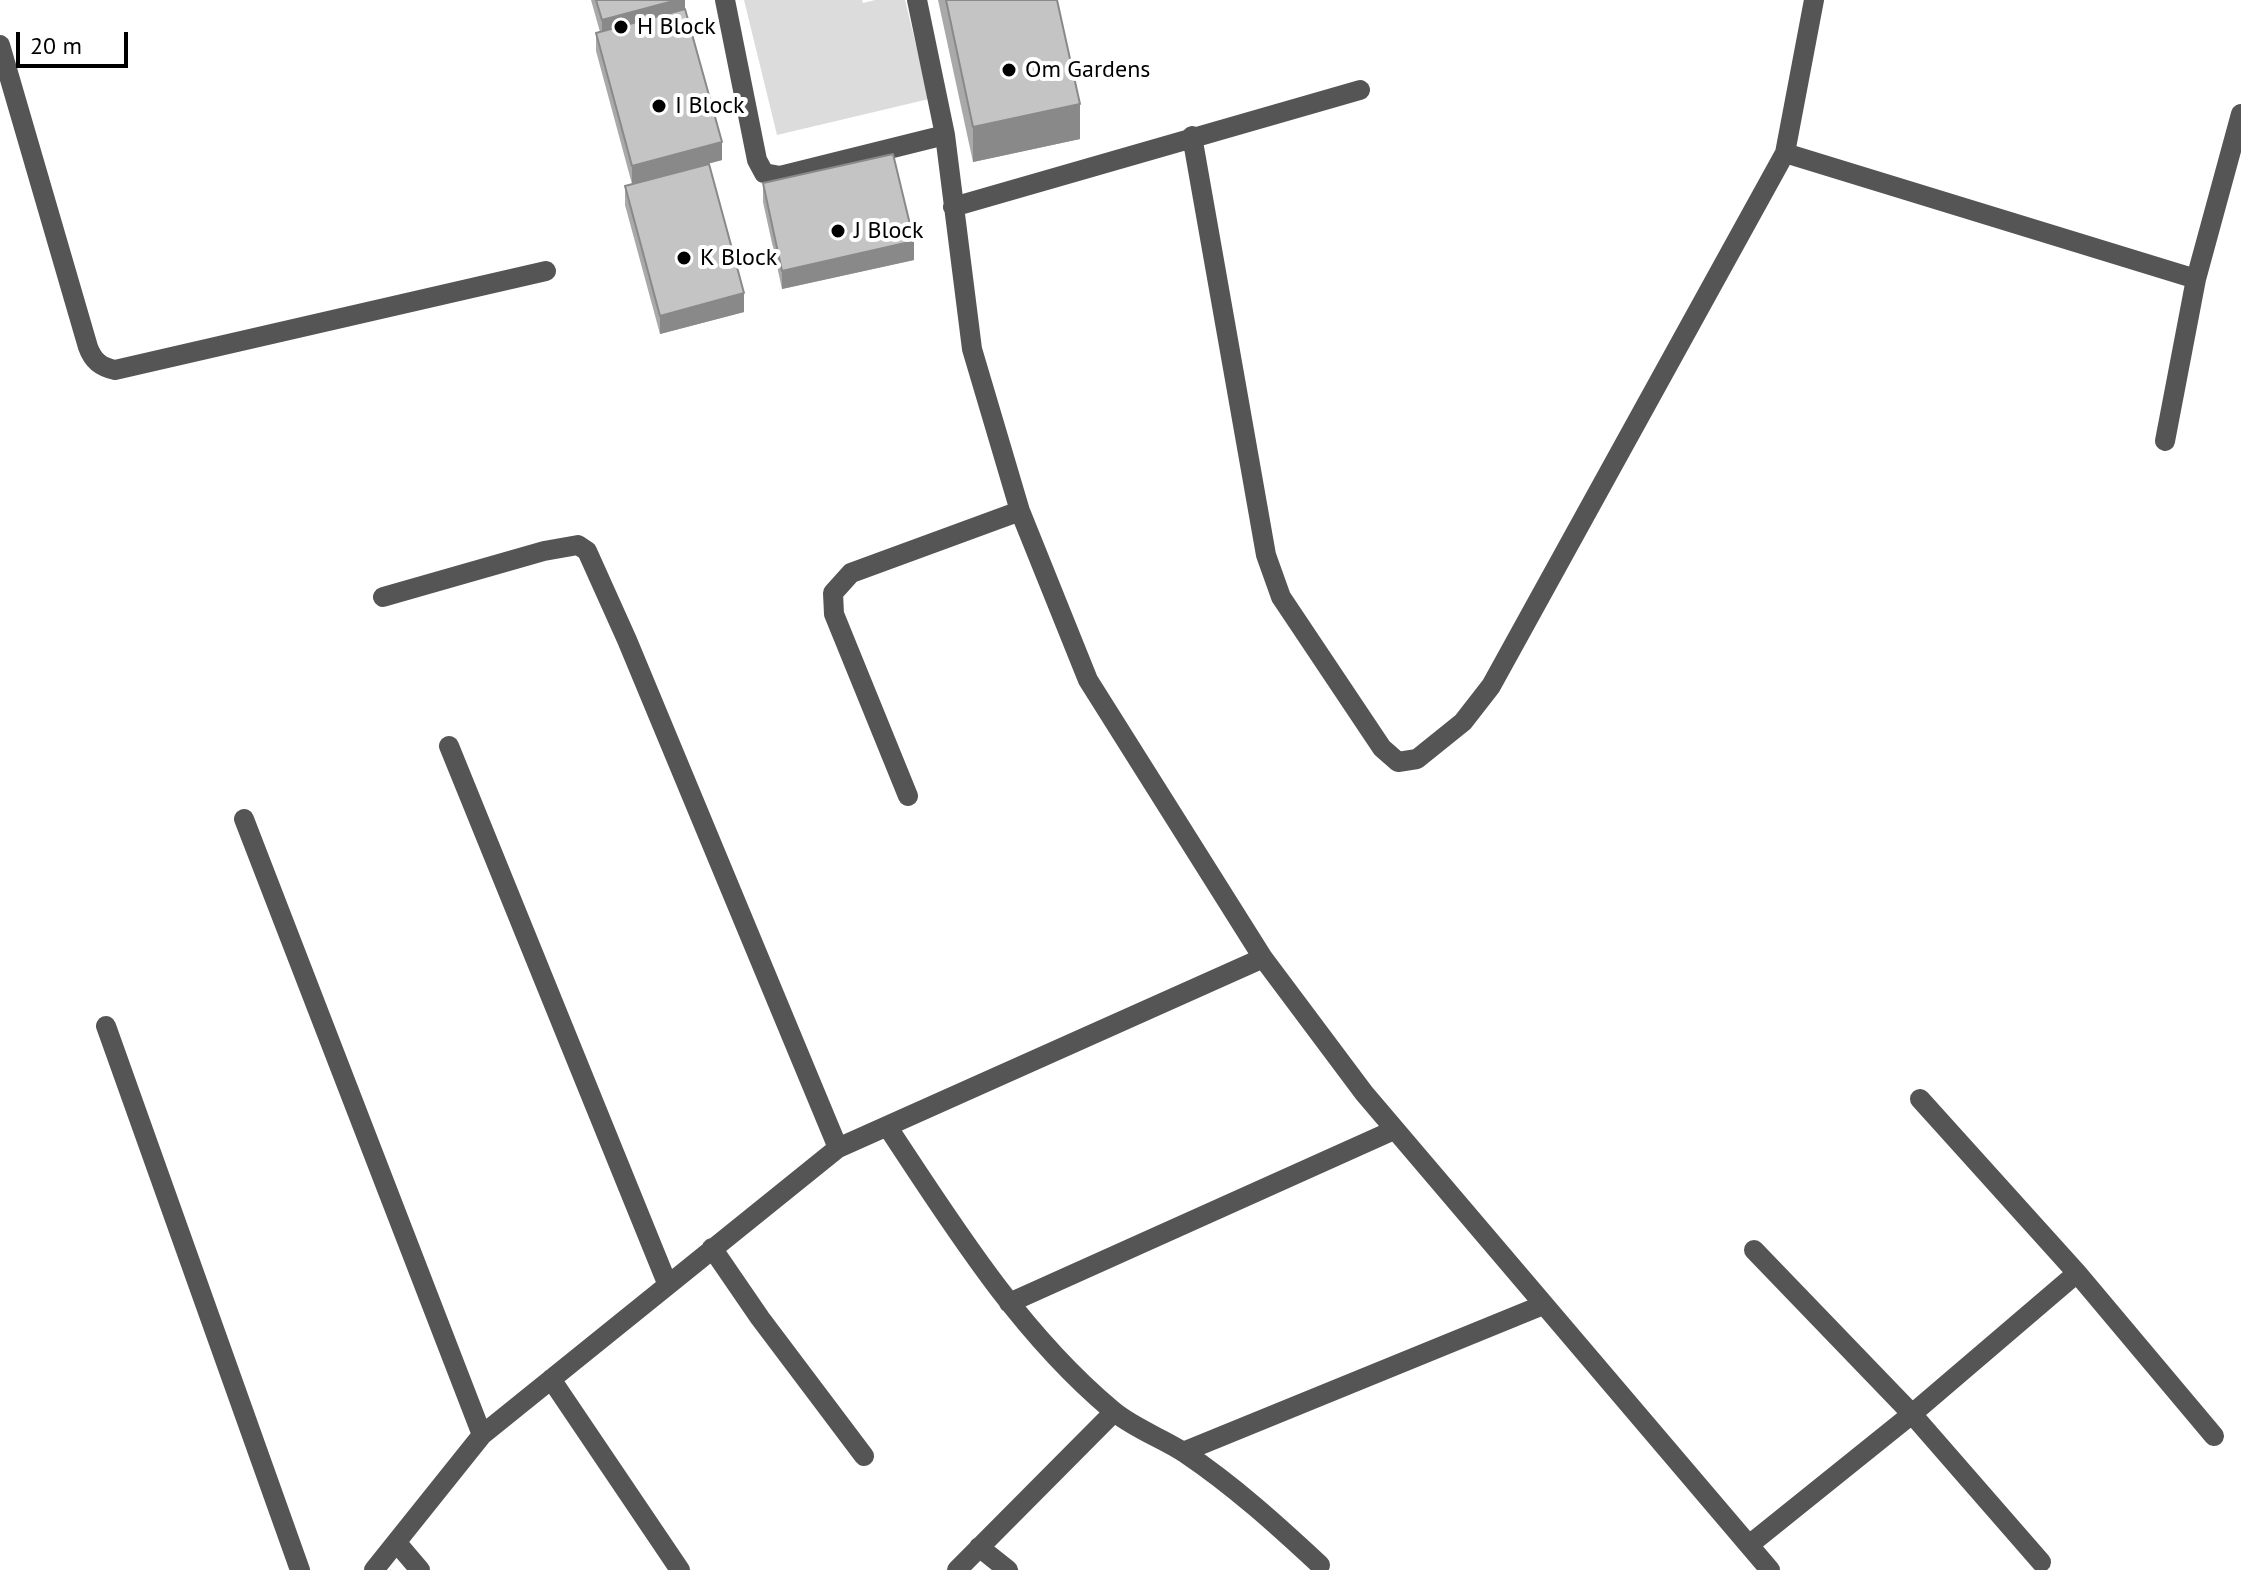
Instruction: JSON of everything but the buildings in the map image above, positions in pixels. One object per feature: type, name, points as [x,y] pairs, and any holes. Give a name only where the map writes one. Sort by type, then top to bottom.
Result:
[{"type":"street","points":[[725,0],[757,160],[764,173],[780,176],[945,135]]},
{"type":"street","points":[[917,0],[945,135],[972,349],[1020,511],[1088,680],[1263,958],[1394,1130],[1770,1570]]},
{"type":"street","points":[[1192,136],[1272,576],[1281,597],[1382,748],[1398,762],[1417,759],[1463,722],[1491,686],[1785,153],[1814,0]]},
{"type":"street","points":[[0,45],[88,347],[96,362],[104,368],[115,370],[546,271]]},
{"type":"street","points":[[953,207],[1360,90]]},
{"type":"street","points":[[2165,441],[2196,279],[2241,114]]},
{"type":"street","points":[[1785,153],[2196,279]]},
{"type":"street","points":[[908,796],[834,614],[833,593],[851,573],[1020,511]]},
{"type":"street","points":[[383,597],[544,551],[578,545],[587,551],[838,1148]]},
{"type":"street","points":[[449,746],[667,1283]]},
{"type":"street","points":[[244,819],[482,1435]]},
{"type":"street","points":[[374,1570],[482,1435],[838,1148],[1263,958]]},
{"type":"street","points":[[106,1026],[300,1570]]},
{"type":"street","points":[[1920,1099],[2077,1273],[2214,1436]]},
{"type":"street","points":[[887,1126],[1009,1303],[1049,1349],[1114,1412],[1183,1452],[1258,1507],[1320,1565]]},
{"type":"street","points":[[1009,1303],[1394,1130]]},
{"type":"street","points":[[712,1248],[760,1318],[864,1456]]},
{"type":"street","points":[[1754,1250],[1912,1414],[2041,1562]]},
{"type":"street","points":[[1749,1545],[1912,1414],[2077,1273]]},
{"type":"street","points":[[1183,1452],[1543,1305]]},
{"type":"street","points":[[551,1379],[680,1570]]},
{"type":"street","points":[[957,1570],[1114,1412]]},
{"type":"street","points":[[397,1543],[420,1570]]},
{"type":"street","points":[[979,1547],[1008,1570]]},
{"type":"shaded area","points":[[744,0],[862,0],[863,3],[905,0],[929,99],[777,135]]},
{"type":"place","name":"H Block","points":[[621,27]]},
{"type":"place","name":"Om Gardens","points":[[1009,70]]},
{"type":"place","name":"I Block","points":[[659,106]]},
{"type":"place","name":"J Block","points":[[838,231]]},
{"type":"place","name":"K Block","points":[[684,258]]}]
